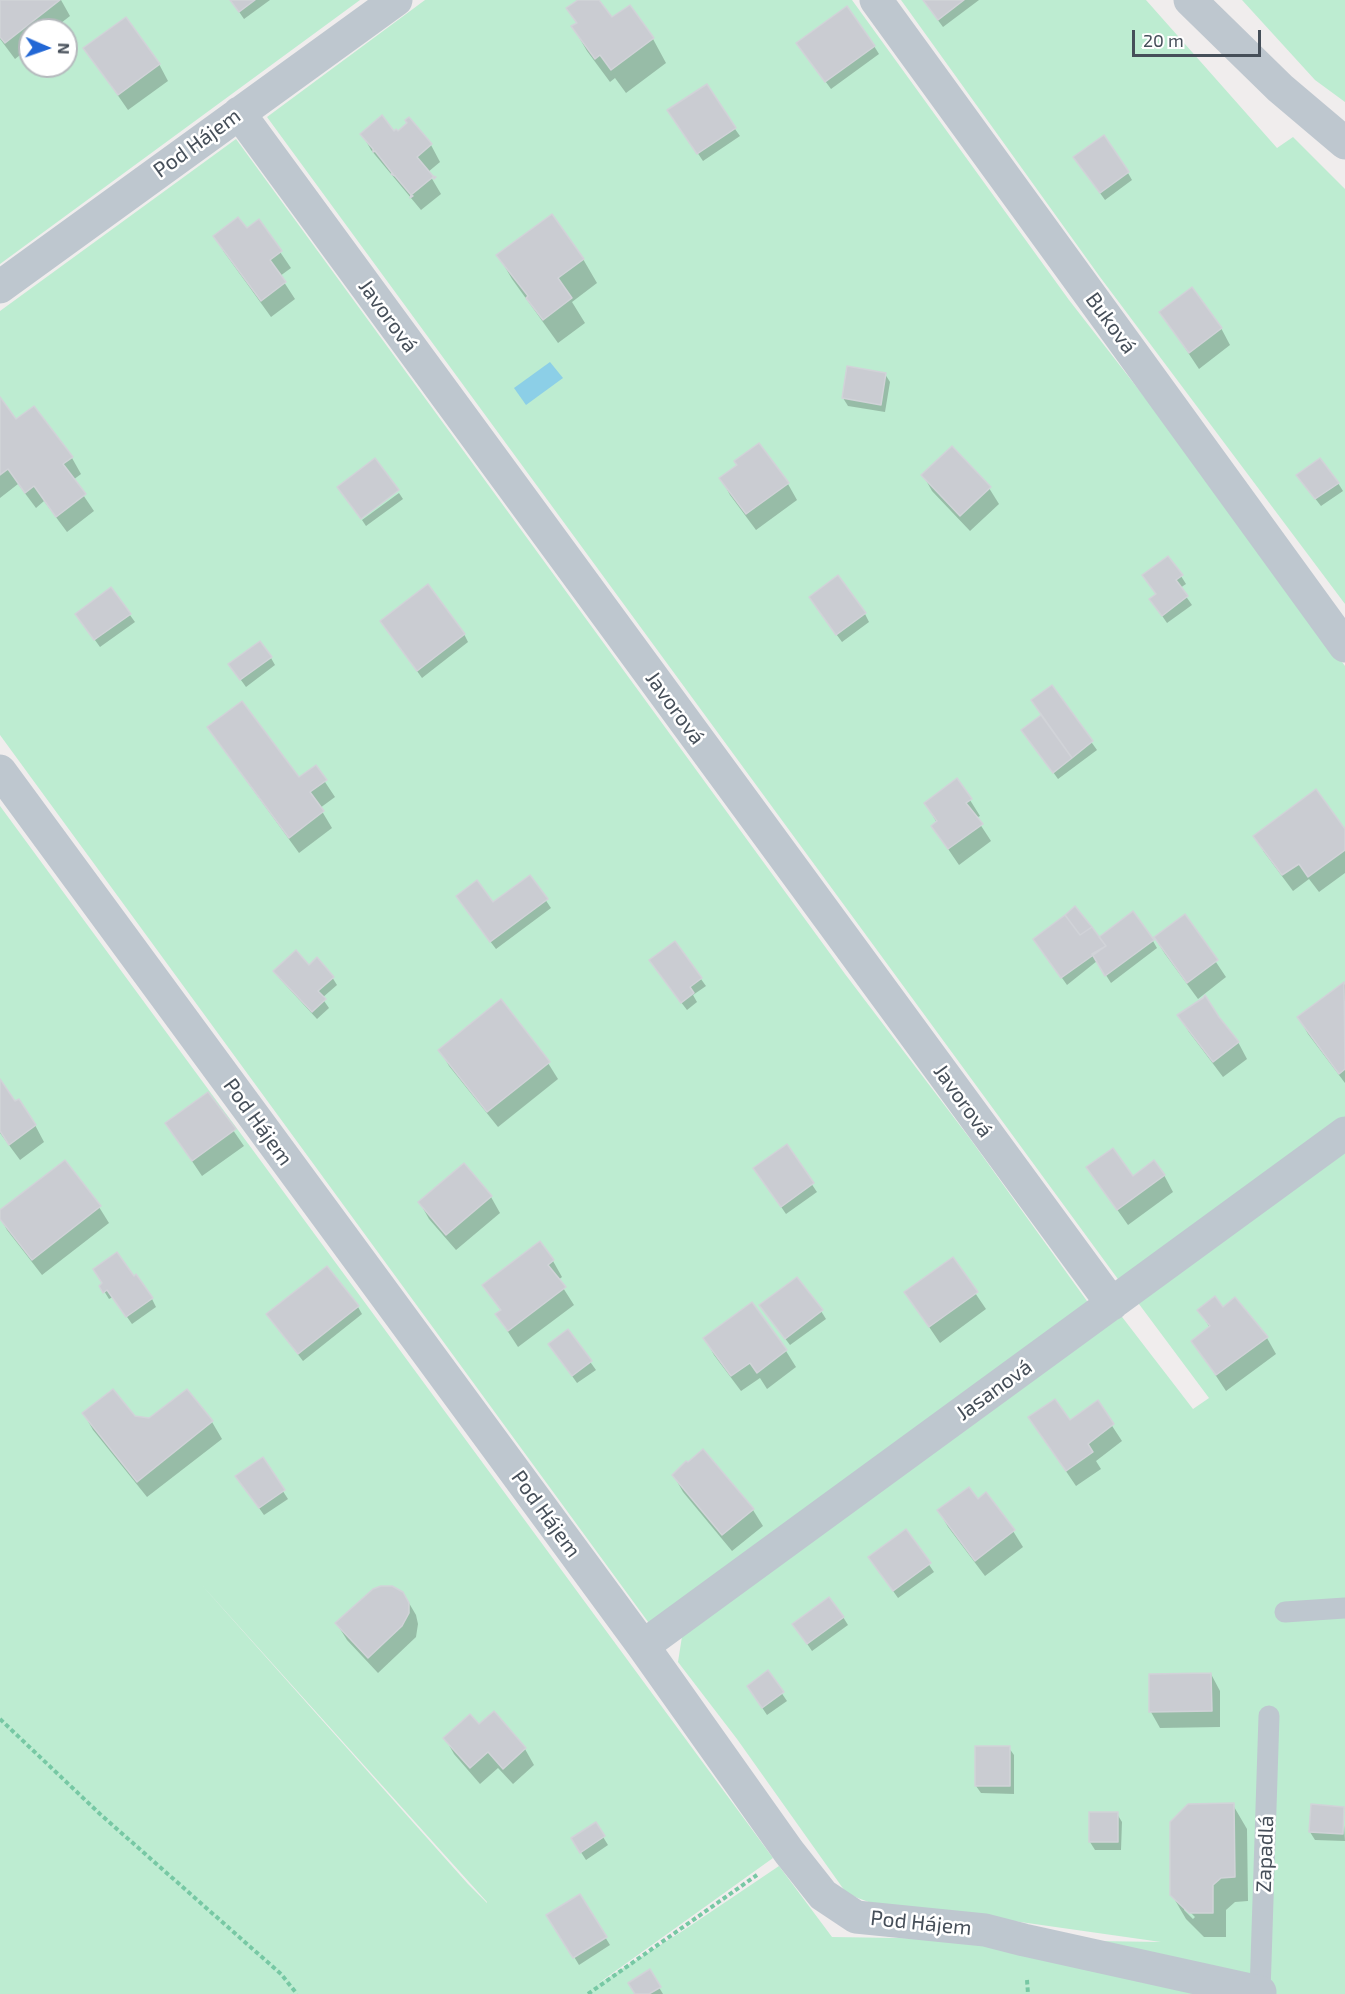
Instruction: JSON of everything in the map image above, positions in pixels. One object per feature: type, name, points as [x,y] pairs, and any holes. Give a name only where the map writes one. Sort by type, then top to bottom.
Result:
[{"type":"street","name":"Pod Hájem","points":[[0,287],[396,0]]},
{"type":"street","name":"Buková","points":[[876,0],[1345,646]]},
{"type":"street","points":[[1190,0],[1280,88],[1345,143]]},
{"type":"street","name":"Javorová","points":[[239,113],[1112,1304]]},
{"type":"street","name":"Pod Hájem","points":[[0,771],[643,1646],[789,1852],[823,1894],[856,1917],[985,1930],[1024,1941],[1260,1992]]},
{"type":"street","name":"Jasanová","points":[[643,1646],[1345,1133]]},
{"type":"lane","points":[[1285,1612],[1345,1608]]},
{"type":"lane","name":"Zapadlá","points":[[1260,1992],[1269,1716]]},
{"type":"path","points":[[0,1719],[100,1814],[281,1974],[297,1994]]},
{"type":"path","points":[[588,1994],[789,1852]]},
{"type":"green space","points":[[0,0],[360,0],[0,264]]},
{"type":"green space","points":[[425,0],[852,0],[1069,300],[1195,462],[1345,666],[1345,1122],[1123,1286],[267,117]]},
{"type":"green space","points":[[901,0],[1146,0],[1277,148],[1293,137],[1345,189],[1345,604],[1100,277]]},
{"type":"green space","points":[[1242,0],[1345,0],[1345,102],[1315,80]]},
{"type":"green space","points":[[236,139],[845,974],[971,1140],[1092,1308],[654,1630],[0,735],[0,311]]},
{"type":"green space","points":[[0,806],[773,1858],[596,1985],[681,1932],[779,1866],[832,1937],[1161,1942],[950,1912],[893,1911],[847,1894],[737,1739],[678,1662],[683,1630],[1119,1313],[1193,1409],[1209,1398],[1136,1300],[1345,1147],[1345,1994],[0,1994]],"holes":[[[200,1583],[487,1902],[468,1884]]]},
{"type":"water","points":[[550,362],[563,378],[526,405],[514,388]]},
{"type":"building","points":[[0,0],[60,0],[37,18],[18,18],[18,33],[5,43],[0,37]]},
{"type":"building","points":[[230,0],[255,0],[239,12]]},
{"type":"building","points":[[578,0],[599,0],[612,17],[630,5],[654,38],[611,70],[600,55],[595,59],[571,26],[577,23],[566,8]]},
{"type":"building","points":[[923,0],[964,0],[938,20]]},
{"type":"building","points":[[847,6],[875,46],[825,82],[796,43]]},
{"type":"building","points":[[126,17],[160,64],[118,95],[83,48]]},
{"type":"building","points":[[707,84],[736,128],[697,154],[667,110]]},
{"type":"building","points":[[382,115],[394,131],[396,129],[398,131],[407,123],[405,120],[409,117],[432,144],[417,157],[436,177],[411,195],[391,174],[393,174],[360,134]]},
{"type":"building","points":[[1104,135],[1129,172],[1100,193],[1073,157]]},
{"type":"building","points":[[552,214],[584,259],[558,278],[572,298],[543,320],[526,298],[528,296],[496,255]]},
{"type":"building","points":[[238,217],[247,228],[259,219],[282,251],[270,260],[286,282],[261,301],[213,236]]},
{"type":"building","points":[[1192,287],[1222,328],[1189,353],[1159,312]]},
{"type":"building","points":[[847,366],[886,373],[881,405],[842,398]]},
{"type":"building","points":[[0,397],[16,419],[34,406],[73,457],[63,464],[86,494],[56,517],[34,486],[25,493],[8,469],[0,475]]},
{"type":"building","points":[[759,443],[789,483],[746,514],[719,478],[737,465],[734,461]]},
{"type":"building","points":[[952,446],[991,487],[960,516],[921,475]]},
{"type":"building","points":[[375,458],[399,490],[361,519],[337,487]]},
{"type":"building","points":[[1320,458],[1339,483],[1315,499],[1296,475]]},
{"type":"building","points":[[1168,556],[1183,575],[1176,580],[1188,596],[1162,616],[1149,599],[1156,594],[1142,575]]},
{"type":"building","points":[[838,575],[866,613],[836,635],[809,597]]},
{"type":"building","points":[[428,584],[465,634],[417,671],[380,621]]},
{"type":"building","points":[[111,587],[131,614],[94,640],[75,614]]},
{"type":"building","points":[[260,641],[272,657],[240,680],[228,664]]},
{"type":"building","points":[[1052,685],[1093,741],[1072,758],[1031,700]]},
{"type":"building","points":[[242,701],[299,777],[316,765],[327,780],[310,792],[324,811],[289,838],[207,727]]},
{"type":"building","points":[[1041,715],[1072,758],[1053,773],[1021,730]]},
{"type":"building","points":[[957,778],[972,799],[966,803],[983,824],[948,849],[931,826],[937,821],[924,803]]},
{"type":"building","points":[[1316,789],[1345,829],[1345,850],[1308,877],[1299,864],[1282,875],[1253,836]]},
{"type":"building","points":[[530,875],[548,899],[490,942],[456,896],[477,880],[493,902]]},
{"type":"building","points":[[1075,906],[1092,927],[1080,935],[1065,915]]},
{"type":"building","points":[[1133,911],[1154,940],[1105,976],[1092,954],[1106,946],[1099,937]]},
{"type":"building","points":[[1185,914],[1218,960],[1187,983],[1154,937]]},
{"type":"building","points":[[1065,915],[1080,935],[1092,927],[1106,946],[1061,978],[1033,939]]},
{"type":"building","points":[[675,941],[702,978],[690,987],[694,993],[681,1003],[649,960]]},
{"type":"building","points":[[296,950],[309,965],[317,957],[334,977],[318,991],[326,999],[312,1012],[273,971]]},
{"type":"building","points":[[1344,982],[1345,1069],[1339,1074],[1297,1017]]},
{"type":"building","points":[[1205,995],[1239,1042],[1213,1062],[1177,1015]]},
{"type":"building","points":[[501,999],[550,1062],[487,1112],[438,1050]]},
{"type":"building","points":[[0,1079],[15,1101],[19,1099],[36,1125],[9,1145],[0,1131]]},
{"type":"building","points":[[208,1092],[236,1129],[192,1161],[165,1123]]},
{"type":"building","points":[[787,1144],[814,1183],[781,1207],[753,1168]]},
{"type":"building","points":[[1113,1148],[1133,1176],[1154,1160],[1165,1175],[1117,1210],[1086,1167]]},
{"type":"building","points":[[65,1160],[101,1206],[32,1260],[0,1219],[0,1210]]},
{"type":"building","points":[[464,1163],[492,1196],[446,1235],[418,1202]]},
{"type":"building","points":[[540,1241],[554,1260],[548,1265],[566,1287],[508,1331],[495,1314],[501,1310],[482,1285]]},
{"type":"building","points":[[117,1252],[153,1298],[126,1317],[107,1290],[103,1293],[99,1286],[102,1283],[93,1269]]},
{"type":"building","points":[[953,1257],[978,1292],[929,1327],[904,1292]]},
{"type":"building","points":[[327,1266],[359,1306],[298,1354],[266,1314]]},
{"type":"building","points":[[797,1277],[823,1310],[785,1339],[759,1305]]},
{"type":"building","points":[[1215,1296],[1223,1307],[1235,1297],[1268,1337],[1216,1375],[1191,1341],[1210,1326],[1197,1310]]},
{"type":"building","points":[[752,1302],[787,1350],[757,1373],[750,1363],[731,1376],[703,1338]]},
{"type":"building","points":[[568,1329],[592,1361],[572,1376],[548,1344]]},
{"type":"building","points":[[113,1389],[135,1416],[149,1418],[187,1389],[213,1421],[137,1482],[82,1413]]},
{"type":"building","points":[[1055,1399],[1070,1420],[1098,1400],[1114,1424],[1088,1444],[1093,1452],[1066,1471],[1028,1417]]},
{"type":"building","points":[[703,1449],[754,1509],[722,1535],[672,1475]]},
{"type":"building","points":[[263,1457],[285,1490],[259,1508],[235,1476]]},
{"type":"building","points":[[969,1487],[978,1499],[986,1492],[1015,1530],[975,1561],[937,1510]]},
{"type":"building","points":[[906,1529],[931,1563],[893,1591],[868,1557]]},
{"type":"building","points":[[392,1586],[403,1592],[409,1603],[409,1613],[402,1626],[368,1658],[335,1623],[373,1589]]},
{"type":"building","points":[[829,1597],[844,1617],[807,1644],[792,1624]]},
{"type":"building","points":[[768,1670],[784,1692],[762,1708],[747,1686]]},
{"type":"building","points":[[1211,1673],[1212,1711],[1149,1712],[1149,1674]]},
{"type":"building","points":[[494,1711],[526,1748],[503,1769],[488,1752],[470,1768],[443,1738],[470,1714],[479,1724]]},
{"type":"building","points":[[975,1746],[1010,1746],[1010,1786],[975,1786]]},
{"type":"building","points":[[1234,1803],[1235,1877],[1221,1878],[1213,1885],[1213,1913],[1189,1913],[1170,1895],[1170,1822],[1188,1804]]},
{"type":"building","points":[[1311,1804],[1344,1807],[1343,1834],[1309,1832]]},
{"type":"building","points":[[1089,1812],[1118,1812],[1118,1842],[1089,1842]]},
{"type":"building","points":[[596,1822],[605,1836],[580,1853],[571,1838]]},
{"type":"building","points":[[580,1894],[607,1937],[573,1958],[546,1915]]},
{"type":"building","points":[[650,1969],[661,1987],[649,1994],[635,1994],[628,1983]]}]
